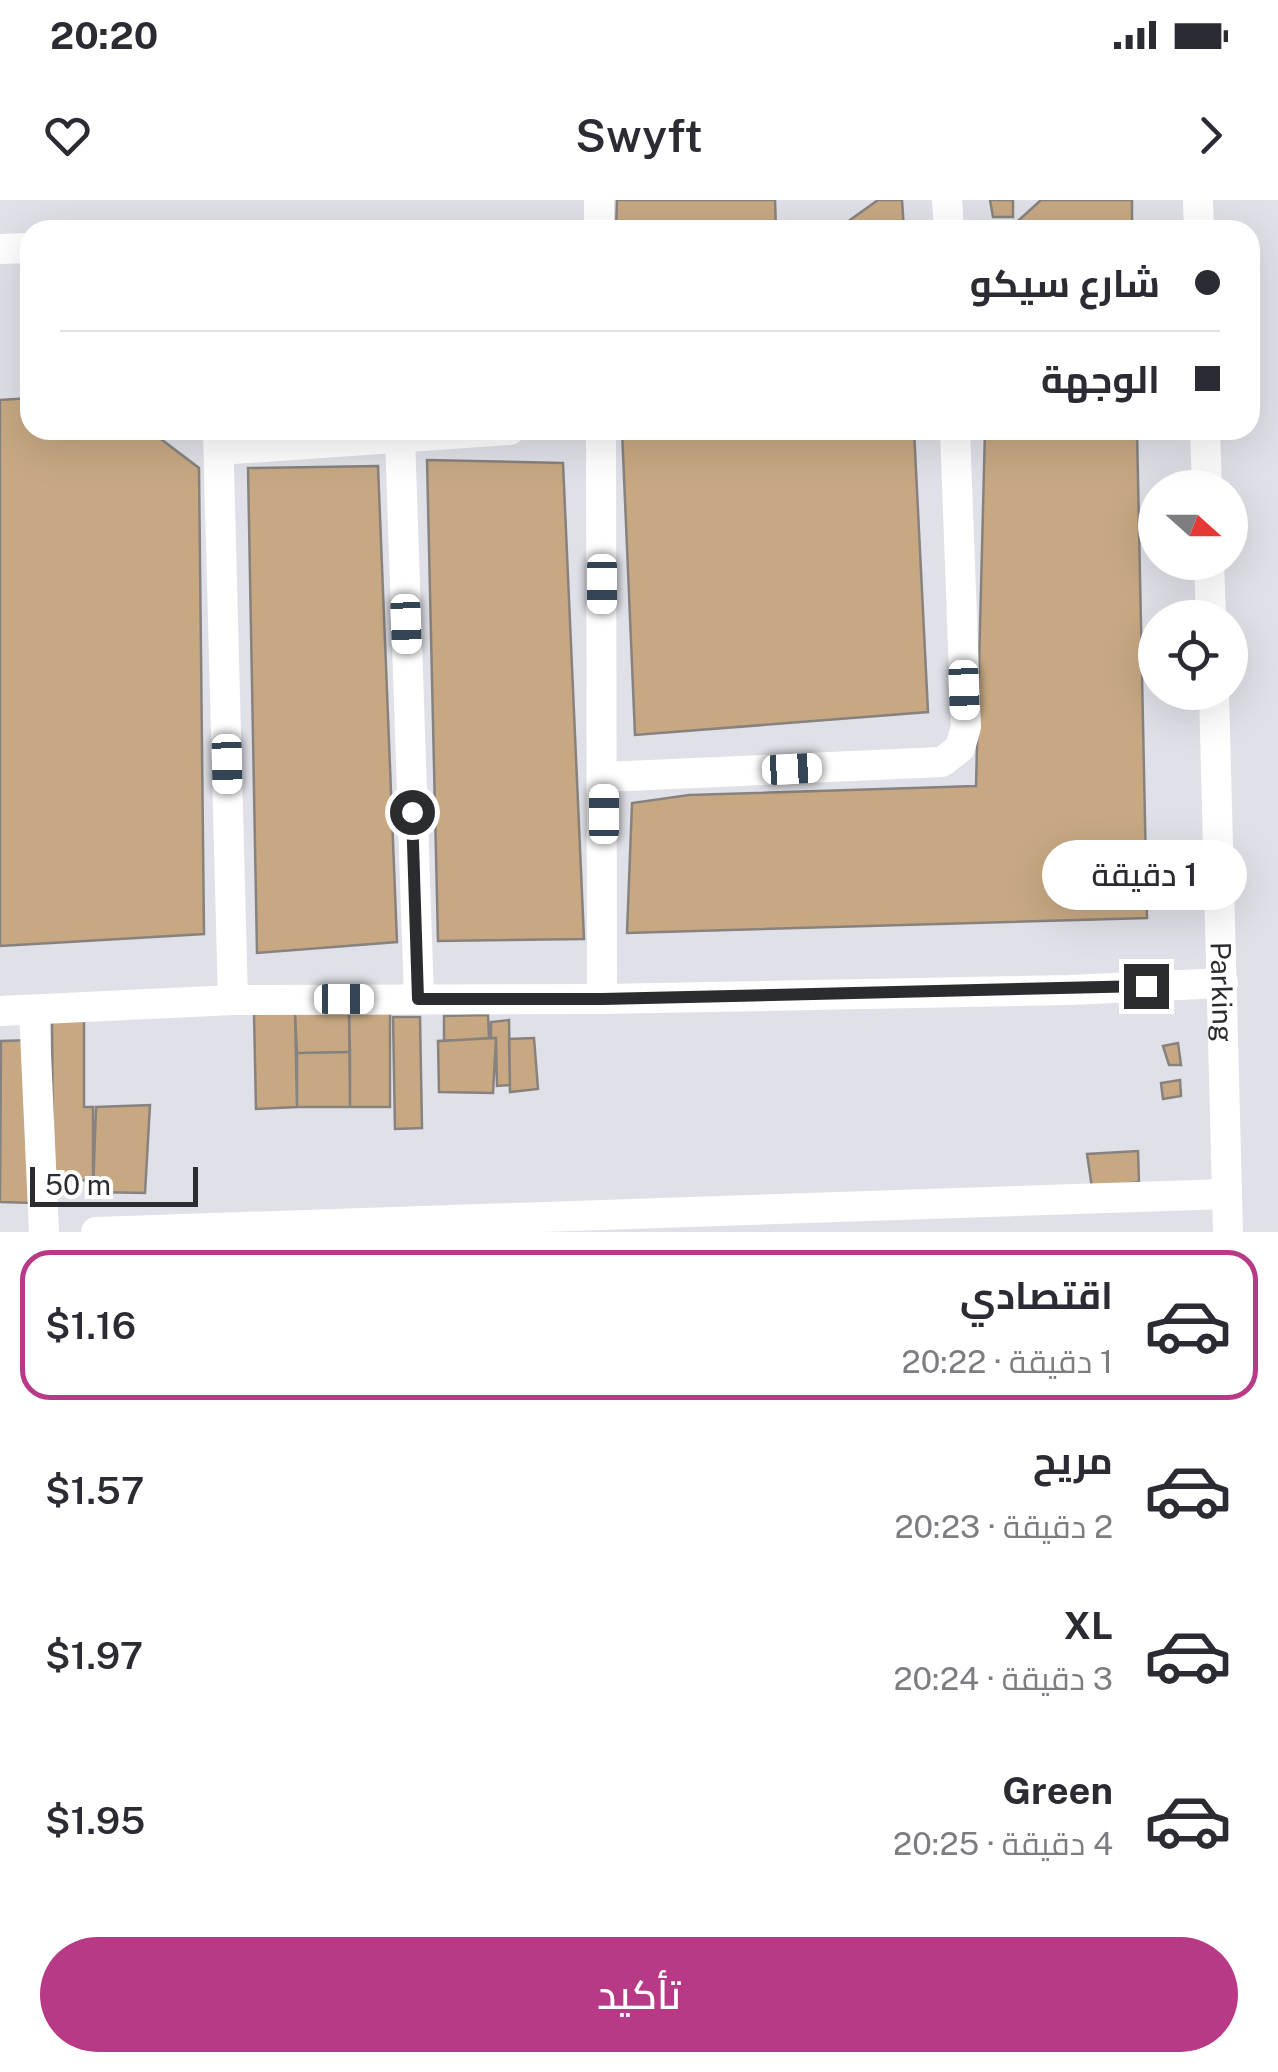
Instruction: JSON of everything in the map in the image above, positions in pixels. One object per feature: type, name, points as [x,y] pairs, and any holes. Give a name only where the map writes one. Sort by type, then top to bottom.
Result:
[{"type":"street","points":[[218,440],[233,1000]]},
{"type":"street","points":[[400,440],[418,999]]},
{"type":"street","points":[[601,440],[602,999]]},
{"type":"street","points":[[604,778],[942,762],[960,748],[966,727],[956,440]]},
{"type":"street","points":[[1205,440],[1206,470]]},
{"type":"street","name":"Parking","points":[[1215,710],[1228,1232]]},
{"type":"street","points":[[0,1011],[233,1000],[602,999],[1069,990],[1223,982]]},
{"type":"street","points":[[34,1010],[44,1232]]},
{"type":"street","points":[[96,1232],[541,1224],[1226,1194]]},
{"type":"building","points":[[617,200],[775,200],[776,220],[616,220]]},
{"type":"building","points":[[878,200],[902,200],[903,220],[850,220]]},
{"type":"building","points":[[990,200],[1013,200],[1013,217],[993,217]]},
{"type":"building","points":[[1041,200],[1132,200],[1132,220],[1019,220]]},
{"type":"building","points":[[20,399],[20,440],[162,440],[199,468],[204,934],[0,946],[0,400]]},
{"type":"building","points":[[622,440],[914,440],[928,712],[635,735]]},
{"type":"building","points":[[985,440],[1137,440],[1138,710],[1143,710],[1147,918],[627,933],[632,803],[689,795],[976,786]]},
{"type":"building","points":[[427,460],[563,463],[584,939],[438,941]]},
{"type":"building","points":[[378,466],[397,942],[257,953],[248,468]]},
{"type":"building","points":[[349,1011],[390,1011],[390,1107],[350,1107]]},
{"type":"building","points":[[349,1011],[350,1052],[297,1053],[295,1013]]},
{"type":"building","points":[[295,1013],[297,1107],[256,1109],[254,1014]]},
{"type":"building","points":[[84,1014],[84,1107],[93,1107],[93,1180],[53,1181],[52,1015]]},
{"type":"building","points":[[488,1015],[489,1038],[444,1041],[444,1016]]},
{"type":"building","points":[[393,1017],[420,1017],[422,1128],[395,1129]]},
{"type":"building","points":[[509,1020],[510,1085],[497,1086],[496,1038],[491,1038],[491,1022]]},
{"type":"building","points":[[496,1038],[493,1093],[439,1092],[438,1041]]},
{"type":"building","points":[[534,1038],[538,1089],[510,1092],[509,1039]]},
{"type":"building","points":[[32,1040],[34,1203],[0,1202],[1,1041]]},
{"type":"building","points":[[1178,1043],[1181,1065],[1169,1065],[1163,1046]]},
{"type":"building","points":[[350,1052],[350,1107],[297,1107],[297,1053]]},
{"type":"building","points":[[1180,1080],[1181,1096],[1163,1099],[1161,1083]]},
{"type":"building","points":[[150,1105],[145,1193],[93,1192],[96,1107]]},
{"type":"building","points":[[1138,1151],[1139,1182],[1092,1188],[1087,1154]]},
{"type":"route","points":[[412,812],[418,999],[602,999],[1146,986]]}]
